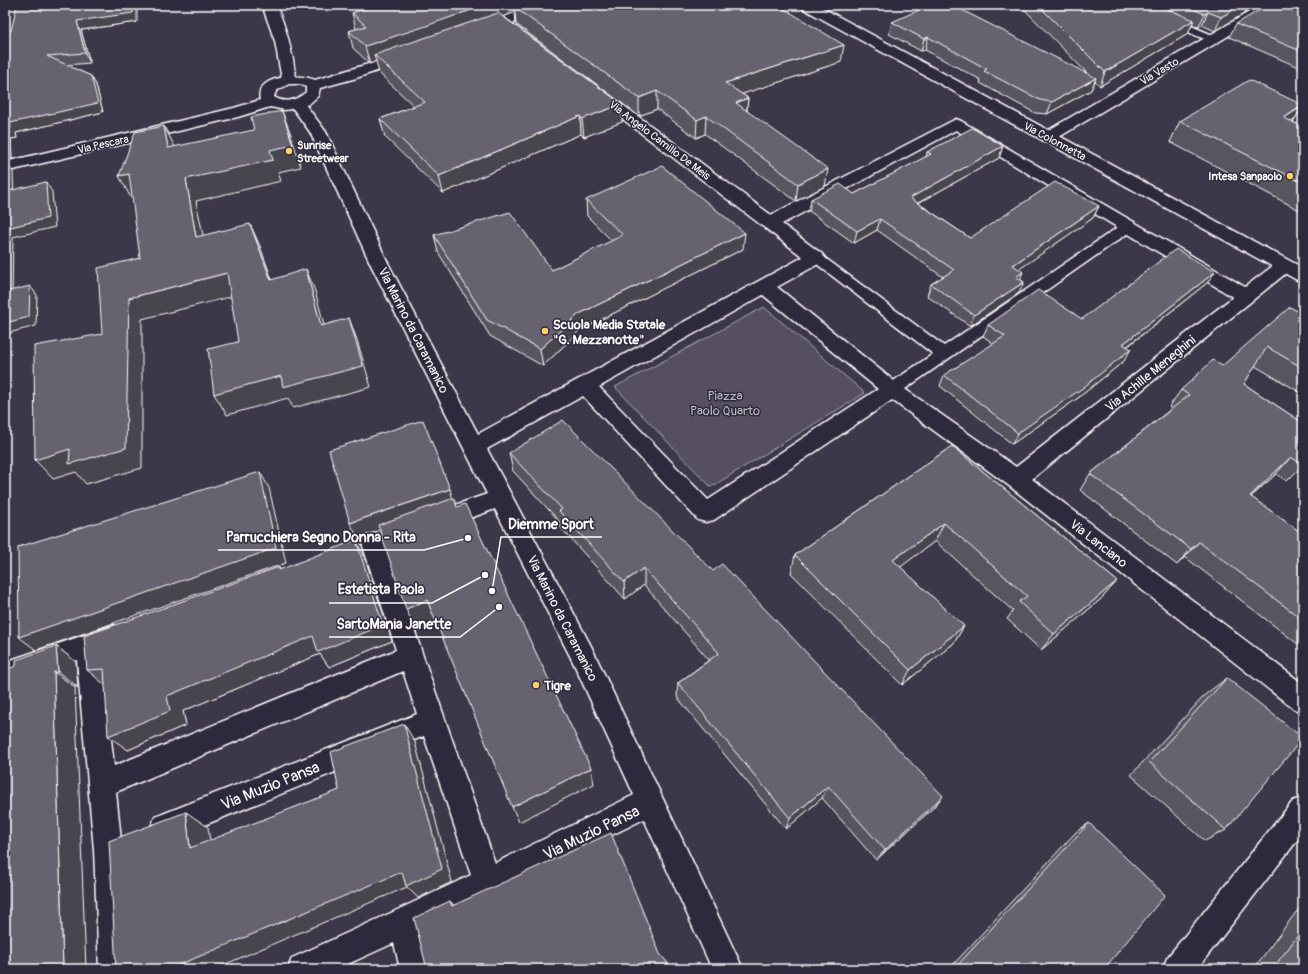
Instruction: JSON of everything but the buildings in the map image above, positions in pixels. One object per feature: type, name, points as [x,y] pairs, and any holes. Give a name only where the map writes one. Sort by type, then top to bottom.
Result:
[{"type":"street","points":[[269,5],[277,21],[287,64],[289,80]]},
{"type":"street","points":[[277,21],[279,5]]},
{"type":"street","points":[[469,35],[549,5]]},
{"type":"street","name":"Via Colonnetta","points":[[807,5],[1303,276]]},
{"type":"street","name":"Via Vasto","points":[[1048,137],[1270,5]]},
{"type":"street","points":[[503,22],[516,32]]},
{"type":"street","points":[[313,85],[313,93],[310,97],[297,103],[282,105],[270,102],[267,95],[271,88],[289,80],[303,80],[313,85],[348,76],[420,52]]},
{"type":"street","name":"Via Angelo Camillo De Meis","points":[[586,84],[816,258]]},
{"type":"street","name":"Via Pescara","points":[[5,167],[238,112],[270,102]]},
{"type":"street","name":"Via Marino da Caramanico","points":[[297,103],[318,132],[380,265],[582,654],[728,969]]},
{"type":"street","points":[[770,223],[956,124],[1246,296]]},
{"type":"street","points":[[474,446],[816,258]]},
{"type":"street","name":"Via Achille Meneghini","points":[[1016,479],[1284,266]]},
{"type":"street","points":[[585,385],[706,513],[892,390],[764,286]]},
{"type":"street","name":"Via Lanciano","points":[[892,390],[1016,479],[1303,700]]},
{"type":"street","points":[[419,527],[501,498]]},
{"type":"street","points":[[374,543],[431,721],[488,883]]},
{"type":"street","points":[[5,674],[133,629]]},
{"type":"street","points":[[88,645],[102,784],[128,842],[114,969]]},
{"type":"street","points":[[102,784],[410,656]]},
{"type":"street","name":"Via Muzio Pansa","points":[[128,842],[431,721]]},
{"type":"street","name":"Via Muzio Pansa","points":[[303,969],[488,883],[650,802]]},
{"type":"street","points":[[1178,969],[1303,811]]},
{"type":"street","points":[[404,923],[415,969]]},
{"type":"lane","points":[[1133,5],[1213,39]]},
{"type":"lane","points":[[892,390],[943,353],[1129,226]]},
{"type":"lane","points":[[816,258],[943,353]]},
{"type":"green space","name":"Piazza Paolo Quarto","points":[[764,307],[865,393],[711,487],[615,387]]},
{"type":"place","name":"Sunrise Streetwear","points":[[289,151]]},
{"type":"place","name":"Intesa Sanpaolo","points":[[1290,176]]},
{"type":"place","name":"Scuola Media Statale \"G. Mezzanotte\"","points":[[545,331]]},
{"type":"place","name":"Parrucchiera Segno Donna - Rita","points":[[468,538]]},
{"type":"place","name":"Estetista Paola","points":[[485,575]]},
{"type":"place","name":"Diemme Sport","points":[[492,591]]},
{"type":"place","name":"SartoMania Janette","points":[[499,607]]},
{"type":"place","name":"Tigre","points":[[536,685]]}]
